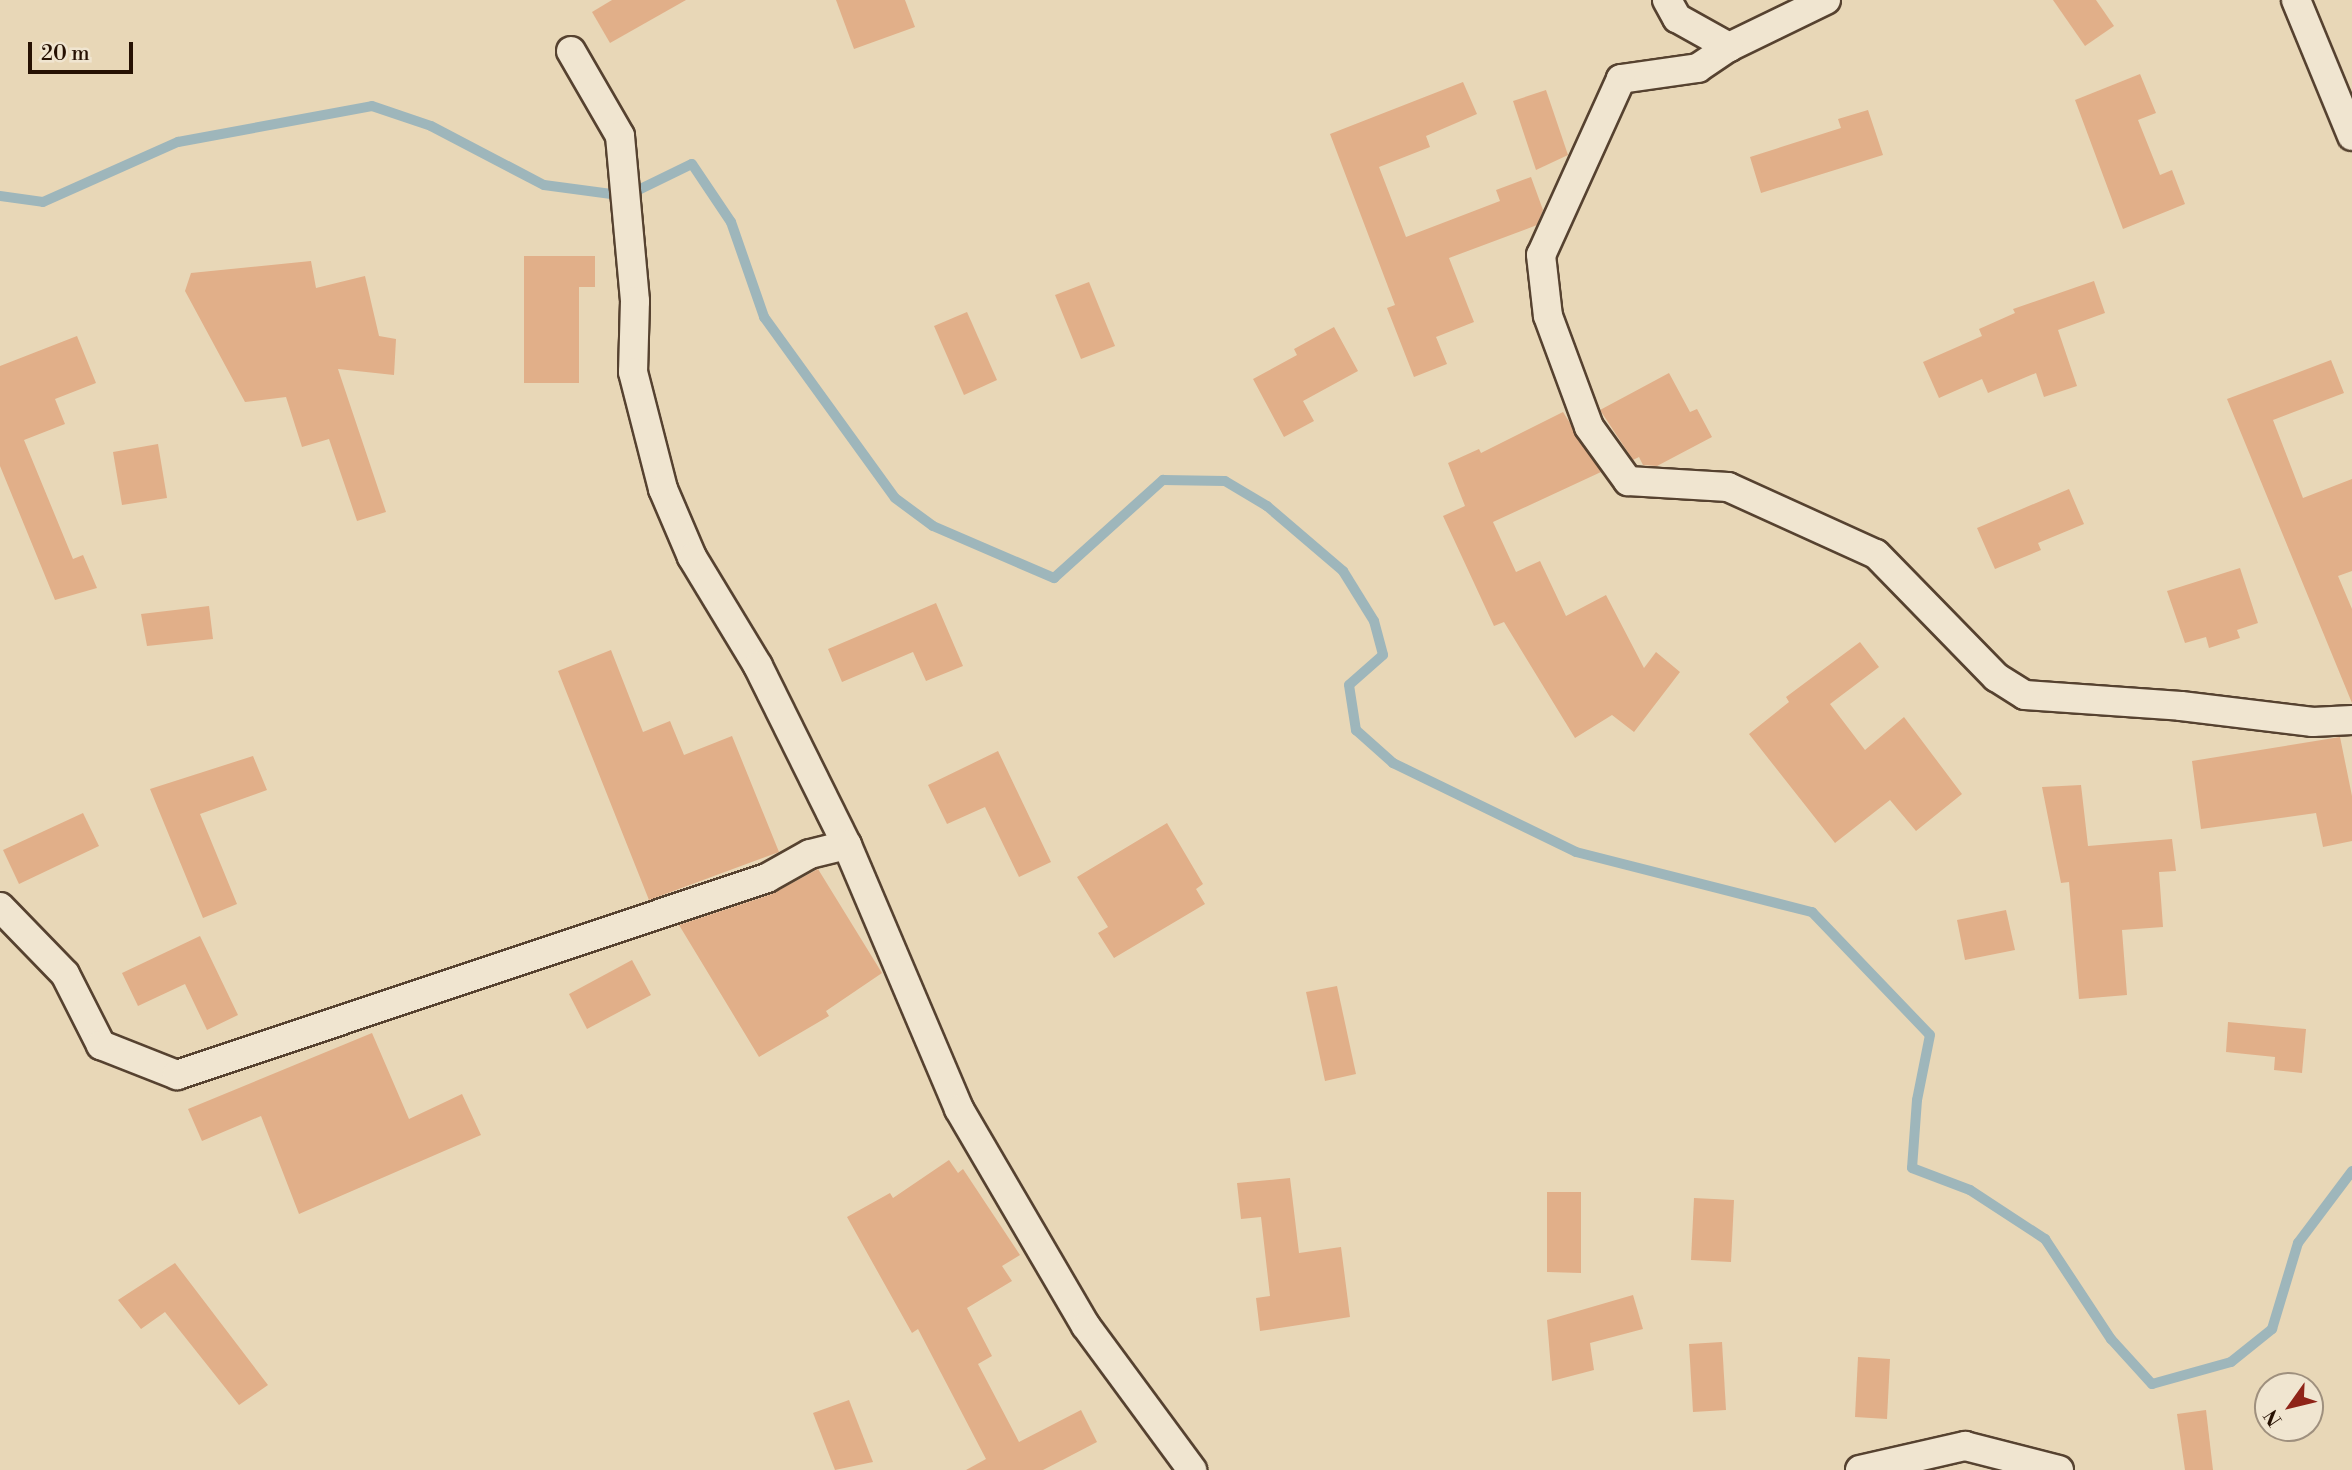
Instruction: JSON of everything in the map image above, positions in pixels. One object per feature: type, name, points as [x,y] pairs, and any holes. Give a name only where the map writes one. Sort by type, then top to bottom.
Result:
[{"type":"street","points":[[1667,0],[1678,19],[1729,47]]},
{"type":"street","points":[[1826,0],[1729,47],[1698,68],[1621,79],[1541,255],[1548,316],[1589,427],[1628,481],[1728,487],[1876,554],[1996,677],[2025,695],[2181,706],[2313,722],[2352,720]]},
{"type":"street","points":[[2296,0],[2352,136]]},
{"type":"street","points":[[571,51],[620,136],[635,301],[633,372],[663,489],[692,557],[758,666],[847,845],[959,1109],[1086,1326],[1192,1470]]},
{"type":"street","points":[[0,907],[65,974],[101,1045],[177,1074],[754,882],[810,854],[847,845]]},
{"type":"street","points":[[1860,1470],[1965,1446],[2059,1470]]},
{"type":"building","points":[[612,0],[686,0],[610,43],[592,12]]},
{"type":"building","points":[[836,0],[905,0],[915,27],[854,49]]},
{"type":"building","points":[[2053,0],[2096,0],[2114,26],[2085,46]]},
{"type":"building","points":[[2140,74],[2156,113],[2138,120],[2160,175],[2172,170],[2185,204],[2123,229],[2075,100]]},
{"type":"building","points":[[1463,82],[1477,114],[1426,136],[1430,147],[1379,167],[1406,237],[1500,201],[1496,190],[1531,177],[1543,210],[1537,225],[1449,258],[1474,322],[1436,337],[1447,364],[1414,377],[1387,308],[1395,305],[1330,134]]},
{"type":"building","points":[[1546,90],[1568,155],[1536,170],[1513,101]]},
{"type":"building","points":[[1868,110],[1883,155],[1761,193],[1750,157],[1841,128],[1838,119]]},
{"type":"building","points":[[524,256],[595,256],[595,287],[579,287],[579,383],[524,383]]},
{"type":"building","points":[[311,261],[316,288],[365,276],[379,336],[396,339],[394,375],[338,369],[386,512],[357,521],[329,439],[302,447],[286,397],[245,402],[185,291],[191,273]]},
{"type":"building","points":[[2094,281],[2105,313],[2058,330],[2077,386],[2044,397],[2036,373],[1988,393],[1982,379],[1939,398],[1923,362],[1982,336],[1979,329],[2015,313],[2013,309]]},
{"type":"building","points":[[1089,282],[1115,346],[1081,359],[1055,295]]},
{"type":"building","points":[[967,312],[997,380],[964,395],[934,326]]},
{"type":"building","points":[[1334,327],[1358,371],[1303,401],[1314,421],[1284,437],[1253,379],[1297,355],[1294,349]]},
{"type":"building","points":[[77,336],[96,383],[55,399],[65,424],[24,440],[73,559],[83,555],[97,588],[55,600],[0,466],[0,366]]},
{"type":"building","points":[[2331,360],[2344,393],[2273,420],[2303,498],[2352,479],[2352,571],[2338,576],[2352,609],[2352,703],[2227,399]]},
{"type":"building","points":[[1669,373],[1690,412],[1697,409],[1712,437],[1657,466],[1643,465],[1639,457],[1633,460],[1600,410]]},
{"type":"building","points":[[1563,412],[1601,472],[1493,522],[1516,572],[1540,561],[1566,616],[1606,595],[1644,668],[1656,652],[1680,672],[1634,732],[1612,715],[1575,738],[1504,622],[1494,626],[1443,516],[1465,506],[1448,463],[1479,449],[1481,453]]},
{"type":"building","points":[[158,444],[167,498],[122,505],[113,452]]},
{"type":"building","points":[[2069,489],[2084,524],[2038,543],[2041,550],[1995,569],[1977,528]]},
{"type":"building","points":[[2240,568],[2258,623],[2237,630],[2240,638],[2209,648],[2206,637],[2185,643],[2167,591]]},
{"type":"building","points":[[936,603],[963,666],[926,681],[913,652],[842,682],[828,649]]},
{"type":"building","points":[[209,606],[213,639],[147,646],[141,614]]},
{"type":"building","points":[[1860,642],[1879,667],[1830,704],[1865,750],[1904,717],[1962,794],[1916,831],[1890,800],[1835,843],[1749,734],[1789,702],[1786,697]]},
{"type":"building","points":[[611,650],[643,732],[670,721],[684,755],[732,736],[779,852],[649,900],[558,671]]},
{"type":"building","points":[[2340,737],[2352,796],[2352,841],[2323,847],[2316,813],[2201,829],[2192,761]]},
{"type":"building","points":[[998,751],[1051,862],[1019,877],[985,807],[947,824],[928,785]]},
{"type":"building","points":[[253,756],[267,790],[200,814],[237,904],[203,918],[150,789]]},
{"type":"building","points":[[2081,785],[2088,846],[2172,839],[2176,871],[2159,872],[2163,927],[2122,930],[2127,995],[2079,999],[2069,882],[2061,883],[2042,787]]},
{"type":"building","points":[[83,813],[99,846],[19,884],[3,850]]},
{"type":"building","points":[[1167,823],[1203,884],[1196,889],[1205,904],[1114,958],[1098,933],[1108,927],[1077,877]]},
{"type":"building","points":[[818,869],[882,973],[826,1011],[829,1016],[759,1057],[679,925],[772,894]]},
{"type":"building","points":[[2006,910],[2015,950],[1965,960],[1957,920]]},
{"type":"building","points":[[200,936],[238,1015],[207,1030],[185,984],[138,1006],[122,973]]},
{"type":"building","points":[[632,960],[651,995],[587,1029],[569,994]]},
{"type":"building","points":[[1337,986],[1356,1074],[1325,1081],[1306,992]]},
{"type":"building","points":[[2228,1022],[2306,1029],[2302,1073],[2274,1070],[2275,1057],[2226,1052]]},
{"type":"building","points":[[372,1033],[409,1119],[462,1094],[481,1135],[299,1214],[261,1116],[202,1141],[188,1109]]},
{"type":"building","points":[[949,1160],[958,1173],[963,1169],[1020,1255],[1002,1266],[1012,1281],[967,1308],[992,1356],[978,1364],[1019,1442],[1081,1410],[1097,1442],[1043,1470],[966,1470],[986,1459],[918,1329],[912,1333],[847,1217],[890,1193],[893,1198]]},
{"type":"building","points":[[1290,1178],[1299,1253],[1341,1247],[1350,1317],[1260,1331],[1256,1298],[1270,1296],[1261,1217],[1241,1219],[1237,1183]]},
{"type":"building","points":[[1547,1192],[1581,1192],[1581,1273],[1547,1272]]},
{"type":"building","points":[[1694,1198],[1734,1200],[1731,1262],[1691,1260]]},
{"type":"building","points":[[175,1263],[268,1385],[239,1405],[165,1312],[141,1329],[118,1300]]},
{"type":"building","points":[[1633,1295],[1643,1329],[1590,1343],[1594,1370],[1552,1381],[1547,1320]]},
{"type":"building","points":[[1722,1342],[1726,1410],[1693,1412],[1689,1344]]},
{"type":"building","points":[[1858,1357],[1890,1359],[1887,1419],[1855,1417]]},
{"type":"building","points":[[849,1400],[873,1462],[835,1470],[813,1413]]},
{"type":"building","points":[[2206,1410],[2213,1470],[2185,1470],[2177,1414]]},
{"type":"waterway","points":[[0,196],[43,202],[178,142],[372,106],[431,126],[544,185],[626,196],[692,164],[731,222],[764,317],[895,498],[933,526],[1054,578],[1163,480],[1225,481],[1267,506],[1343,571],[1374,621],[1383,655],[1349,685],[1356,730],[1393,763],[1576,852],[1812,912],[1930,1035],[1917,1100],[1912,1168],[1970,1190],[2045,1239],[2111,1339],[2152,1384],[2231,1362],[2272,1329],[2298,1243],[2352,1171]]}]
